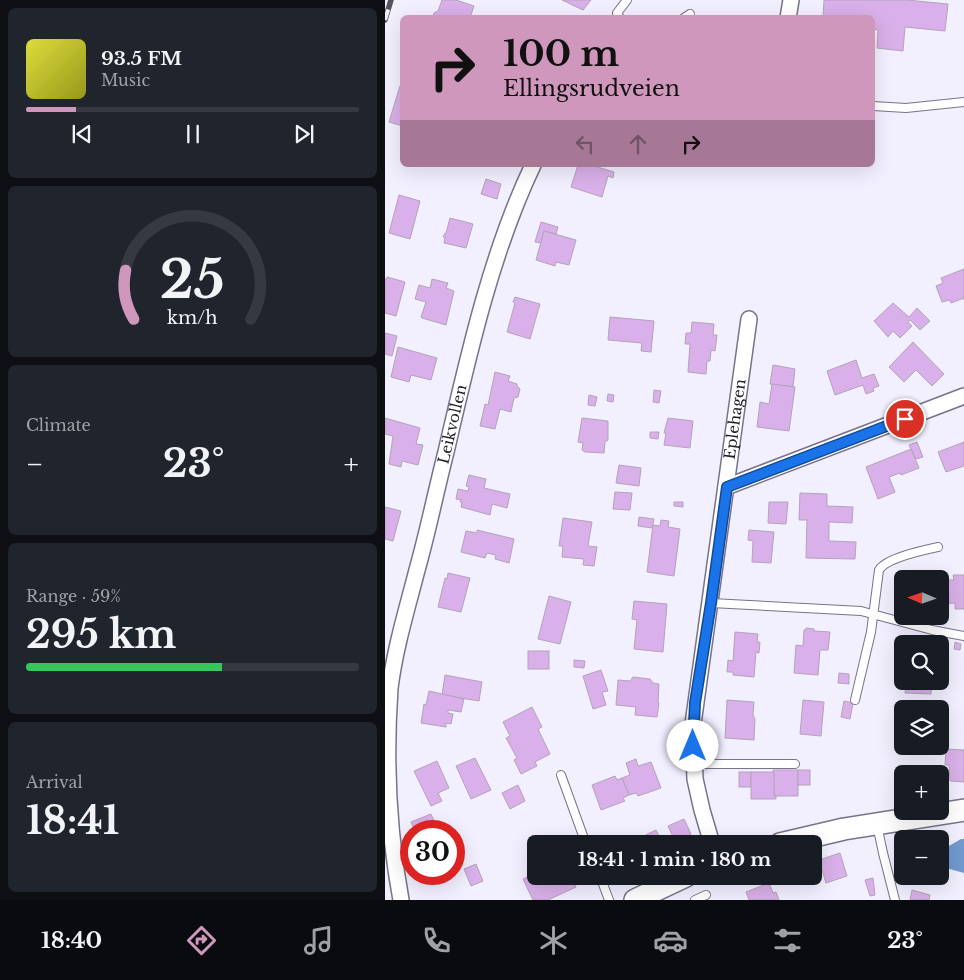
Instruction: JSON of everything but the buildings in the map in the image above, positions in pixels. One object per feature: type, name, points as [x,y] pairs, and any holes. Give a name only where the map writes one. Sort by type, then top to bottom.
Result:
[{"type":"main road","points":[[822,835],[877,823],[964,810]]},
{"type":"main road","points":[[635,900],[667,885]]},
{"type":"street","points":[[789,15],[791,0]]},
{"type":"street","name":"Leikvollen","points":[[401,900],[389,826],[385,770],[387,689],[454,416],[488,288],[518,196],[532,167]]},
{"type":"street","name":"Eplehagen","points":[[709,835],[700,802],[694,764],[693,724],[749,319]]},
{"type":"street","points":[[727,487],[964,396]]},
{"type":"lane","points":[[618,15],[627,0]]},
{"type":"lane","points":[[875,106],[906,108],[964,102]]},
{"type":"lane","points":[[855,700],[871,632],[878,574],[882,566],[903,557],[938,547]]},
{"type":"lane","points":[[711,603],[845,609],[964,636]]},
{"type":"lane","points":[[694,764],[795,764]]},
{"type":"lane","points":[[561,776],[583,835]]},
{"type":"lane","points":[[877,823],[895,900]]},
{"type":"lane","points":[[603,885],[609,900]]},
{"type":"lane","points":[[695,900],[706,895]]},
{"type":"water","points":[[964,839],[964,873],[949,869],[949,846]]},
{"type":"railway","points":[[385,20],[391,0]]},
{"type":"route","points":[[693,746],[695,703],[727,487],[905,419]]}]
